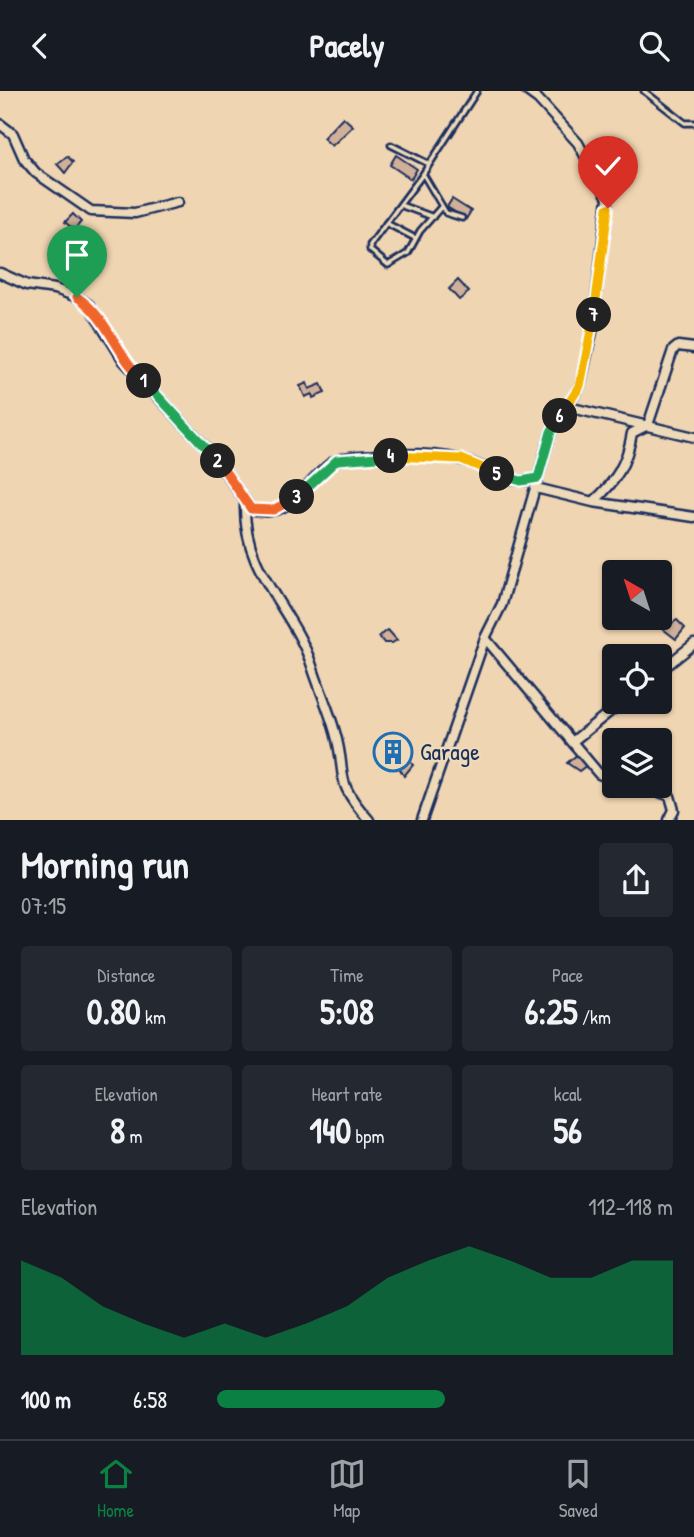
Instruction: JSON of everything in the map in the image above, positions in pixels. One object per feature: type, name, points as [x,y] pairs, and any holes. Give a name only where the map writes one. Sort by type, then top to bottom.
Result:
[{"type":"street","points":[[422,820],[485,638],[502,604],[551,432],[580,386],[592,333],[608,198],[578,143],[538,99],[527,91]]},
{"type":"street","points":[[0,124],[13,134],[24,159],[36,173],[91,211],[135,213],[178,202]]},
{"type":"street","points":[[0,273],[27,285],[77,297],[89,305],[124,361],[214,456],[245,504],[250,550],[267,586],[306,653],[335,730],[343,787],[369,820]]},
{"type":"street","points":[[593,502],[616,479],[628,458],[634,431],[648,425],[671,353],[678,346],[694,348]]},
{"type":"street","points":[[568,407],[694,437]]},
{"type":"street","points":[[245,504],[258,511],[273,510],[306,491],[329,465],[345,458],[363,456],[446,457],[468,462],[510,479],[531,481],[538,478]]},
{"type":"street","points":[[536,488],[593,502],[694,517]]},
{"type":"street","points":[[485,638],[602,775]]},
{"type":"street","points":[[672,661],[694,644]]},
{"type":"street","points":[[572,742],[607,714]]},
{"type":"street","points":[[669,820],[674,810],[671,798]]},
{"type":"lane","points":[[442,206],[402,259],[388,265],[370,247],[477,91]]},
{"type":"lane","points":[[644,91],[685,123],[694,123]]},
{"type":"lane","points":[[391,145],[429,164]]},
{"type":"lane","points":[[422,174],[449,215],[462,218]]},
{"type":"lane","points":[[400,205],[433,217]]},
{"type":"lane","points":[[386,223],[416,239]]},
{"type":"building","points":[[343,117],[353,126],[332,146],[323,138]]},
{"type":"building","points":[[396,155],[417,169],[411,179],[390,165]]},
{"type":"building","points":[[67,156],[73,162],[65,173],[57,164]]},
{"type":"building","points":[[452,199],[471,211],[466,219],[447,207]]},
{"type":"building","points":[[73,214],[81,222],[74,230],[65,222]]},
{"type":"building","points":[[458,280],[469,292],[459,300],[449,289]]},
{"type":"building","points":[[307,383],[309,389],[321,384],[325,393],[313,398],[312,394],[305,397],[300,386]]},
{"type":"building","points":[[677,620],[685,628],[676,639],[664,630],[672,630],[672,623]]},
{"type":"building","points":[[388,630],[397,640],[384,643],[379,636]]},
{"type":"building","points":[[578,754],[587,765],[579,771],[567,763]]},
{"type":"building","points":[[406,756],[413,765],[404,776],[397,764]]},
{"type":"place","name":"Garage","points":[[393,752]]},
{"type":"route","points":[[77,297],[89,305],[98,316],[124,361],[165,401],[180,421],[214,456],[251,509],[266,512],[283,506],[306,491],[329,465],[337,460],[363,456],[461,459],[510,479],[531,481],[538,478],[551,432],[576,397],[580,386],[592,333],[608,208]]}]
